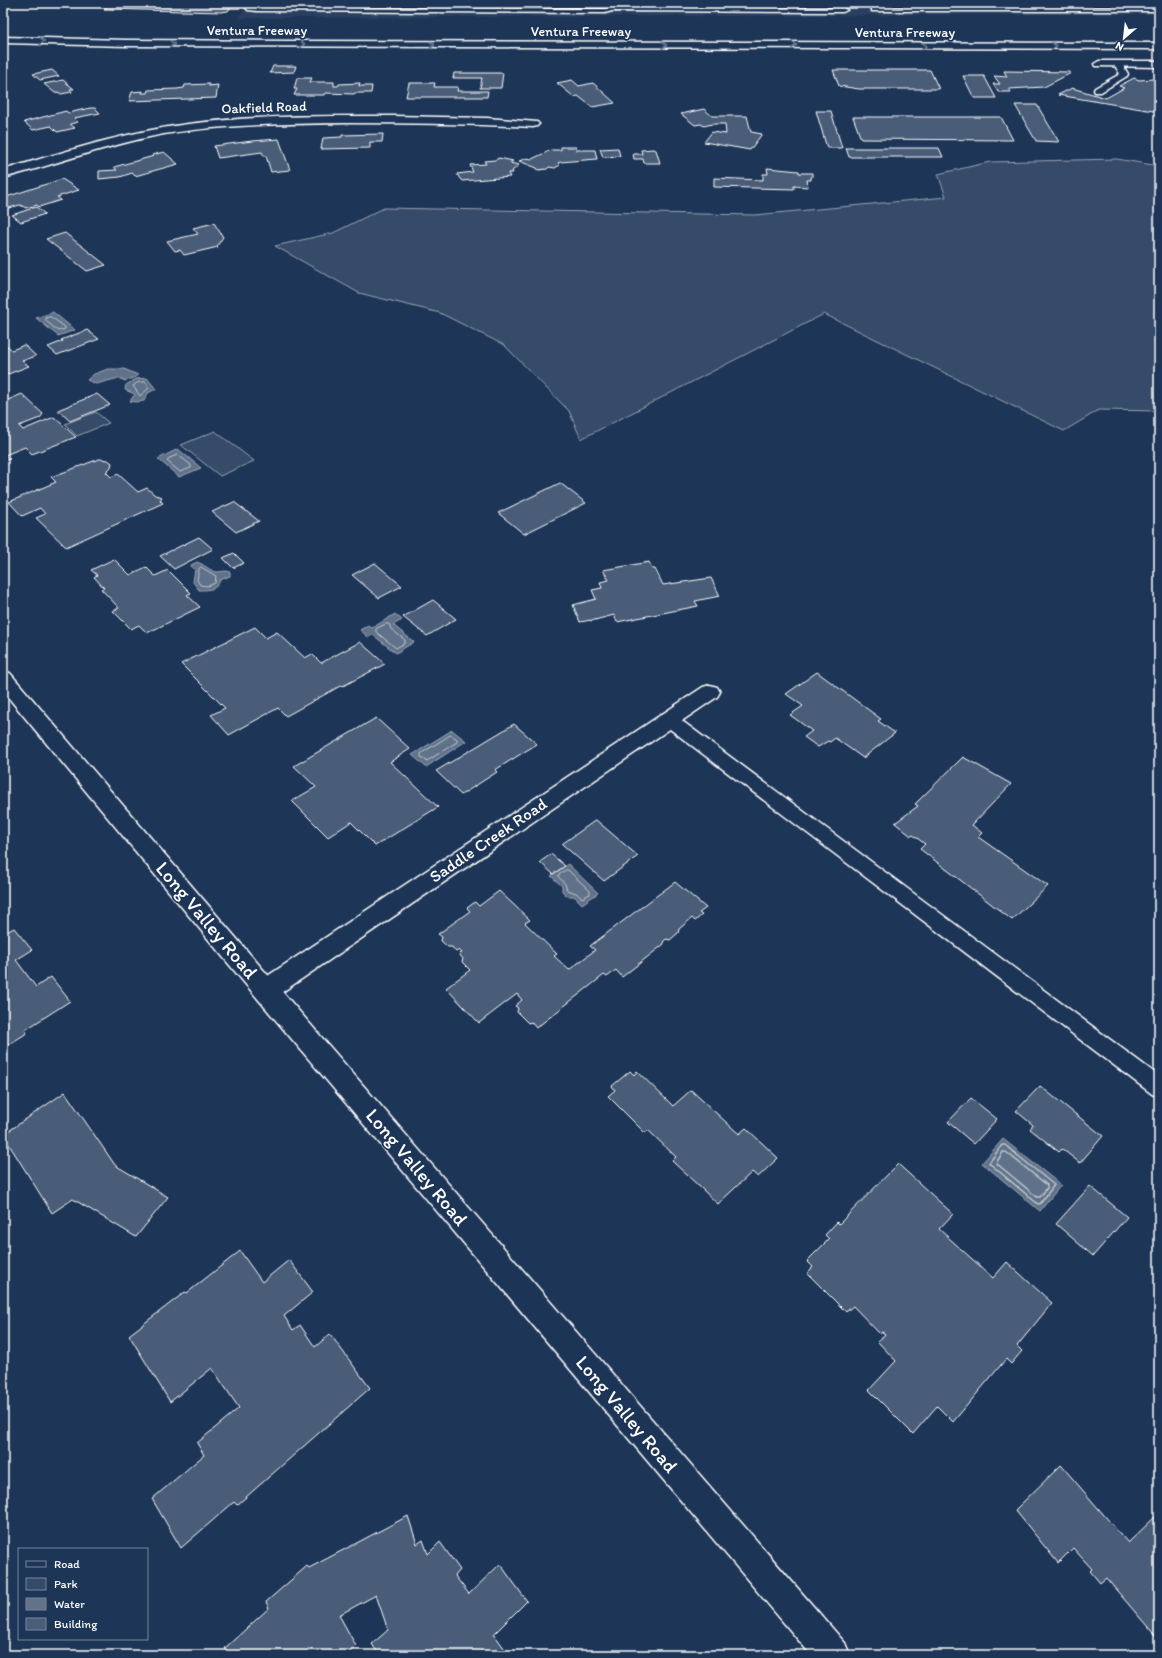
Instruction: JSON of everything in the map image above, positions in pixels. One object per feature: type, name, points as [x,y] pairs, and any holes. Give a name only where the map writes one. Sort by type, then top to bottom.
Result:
[{"type":"main road","name":"Ventura Freeway","points":[[3,40],[268,44],[1159,46]]},
{"type":"main road","points":[[1099,64],[1159,64]]},
{"type":"main road","name":"Oakfield Road","points":[[3,174],[96,146],[163,131],[213,124],[268,120],[453,119],[533,124]]},
{"type":"main road","name":"Long Valley Road","points":[[3,678],[266,990],[833,1655]]},
{"type":"main road","name":"Saddle Creek Road","points":[[266,990],[710,692]]},
{"type":"lane","points":[[250,3],[249,6],[251,8],[257,9],[598,11],[611,6],[737,6],[843,10]]},
{"type":"lane","points":[[875,9],[914,6],[1159,9]]},
{"type":"lane","points":[[1098,90],[1123,76],[1124,74],[1118,64]]},
{"type":"lane","points":[[668,720],[1159,1088]]},
{"type":"shaded area","points":[[249,3],[1159,3],[1159,14],[238,18]]},
{"type":"green space","points":[[1117,159],[1159,166],[1159,411],[1099,410],[1064,431],[824,314],[581,439],[569,411],[504,345],[440,313],[359,293],[275,246],[333,233],[384,208],[755,215],[946,197],[938,174],[990,162]]},
{"type":"green space","points":[[96,412],[109,423],[77,436],[65,424]]},
{"type":"green space","points":[[215,431],[254,461],[220,476],[181,445]]},
{"type":"water","points":[[53,312],[75,330],[58,336],[36,318]]},
{"type":"water","points":[[108,369],[124,369],[138,376],[125,381],[119,378],[96,384],[87,380],[94,374]]},
{"type":"water","points":[[147,378],[156,389],[148,393],[144,401],[130,401],[135,394],[125,390],[126,385],[136,379]]},
{"type":"water","points":[[178,449],[201,468],[179,477],[158,459]]},
{"type":"water","points":[[197,562],[217,572],[230,572],[230,576],[220,580],[215,588],[199,590],[193,582],[195,569],[192,568],[191,565]]},
{"type":"water","points":[[395,614],[402,620],[393,625],[414,642],[396,653],[373,635],[368,637],[360,630],[368,625],[372,628]]},
{"type":"water","points":[[452,730],[466,741],[426,767],[412,755]]},
{"type":"water","points":[[568,864],[598,893],[582,904],[574,896],[567,896],[562,891],[562,886],[551,876]]},
{"type":"water","points":[[1003,1139],[1061,1185],[1040,1211],[982,1163]]},
{"type":"building","points":[[109,3],[234,3],[228,11],[221,12],[104,9]]},
{"type":"building","points":[[259,3],[602,3],[602,8],[264,7],[258,5]]},
{"type":"building","points":[[826,3],[851,3],[852,6],[827,6]]},
{"type":"building","points":[[273,66],[296,66],[294,72],[270,73]]},
{"type":"building","points":[[52,70],[59,76],[40,80],[33,74]]},
{"type":"building","points":[[833,70],[930,70],[939,89],[859,89],[839,86]]},
{"type":"building","points":[[1004,71],[1071,73],[1044,87],[1009,89],[1011,92],[998,92],[993,84],[1000,84],[994,76],[1007,77]]},
{"type":"building","points":[[454,73],[503,73],[501,88],[480,88],[482,78],[453,78]]},
{"type":"building","points":[[963,76],[984,76],[996,98],[974,98]]},
{"type":"building","points":[[297,78],[312,78],[310,82],[334,82],[334,86],[338,86],[339,84],[360,83],[359,86],[372,86],[371,93],[294,95],[297,89],[294,89]]},
{"type":"building","points":[[1134,78],[1139,80],[1153,79],[1159,88],[1159,112],[1058,95],[1072,88],[1106,98],[1124,88],[1119,86]]},
{"type":"building","points":[[63,80],[74,89],[70,89],[72,92],[61,94],[58,92],[55,93],[44,84]]},
{"type":"building","points":[[572,80],[579,86],[593,83],[615,103],[592,107],[578,96],[574,97],[557,83]]},
{"type":"building","points":[[409,83],[435,83],[434,87],[458,87],[457,91],[488,91],[487,97],[406,97]]},
{"type":"building","points":[[209,84],[209,86],[218,85],[216,98],[129,101],[132,92],[143,91],[142,93],[147,93],[148,90],[177,89],[184,88],[185,85]]},
{"type":"building","points":[[1015,105],[1037,105],[1059,142],[1036,141]]},
{"type":"building","points":[[95,108],[100,113],[74,118],[78,122],[70,124],[75,128],[57,132],[51,126],[33,130],[24,122],[66,111],[68,113]]},
{"type":"building","points":[[704,109],[712,116],[747,116],[751,132],[762,134],[750,150],[704,142],[712,132],[726,134],[725,124],[712,124],[704,126],[701,124],[695,125],[681,114]]},
{"type":"building","points":[[816,111],[831,111],[842,148],[827,148]]},
{"type":"building","points":[[853,117],[1001,117],[1013,140],[861,139]]},
{"type":"building","points":[[383,134],[382,142],[370,142],[370,148],[321,149],[323,138],[342,137],[342,135]]},
{"type":"building","points":[[279,139],[290,170],[271,172],[266,156],[264,156],[262,152],[218,158],[214,146],[252,141]]},
{"type":"building","points":[[561,147],[576,147],[576,150],[595,150],[597,159],[560,162],[558,163],[560,165],[555,168],[549,167],[547,169],[538,170],[537,168],[519,161],[527,158],[532,159],[551,150],[561,150]]},
{"type":"building","points":[[618,148],[620,156],[603,157],[600,149]]},
{"type":"building","points":[[846,148],[939,148],[943,157],[849,157]]},
{"type":"building","points":[[641,150],[656,150],[660,163],[644,163],[643,159],[634,159],[633,154],[642,154]]},
{"type":"building","points":[[164,152],[178,164],[135,176],[132,173],[120,177],[99,179],[99,171],[117,170],[114,167]]},
{"type":"building","points":[[499,158],[513,161],[510,163],[519,165],[512,171],[513,173],[508,173],[510,177],[462,181],[457,174],[473,172],[470,165],[486,164],[484,161]]},
{"type":"building","points":[[767,168],[799,171],[799,173],[812,173],[812,177],[811,180],[807,180],[808,187],[794,186],[794,189],[714,187],[714,178],[763,180],[763,174],[768,174]]},
{"type":"building","points":[[62,179],[79,190],[57,197],[61,200],[39,207],[37,205],[26,208],[20,205],[5,209],[3,208],[3,198]]},
{"type":"building","points":[[36,207],[45,214],[21,222],[12,215]]},
{"type":"building","points":[[214,223],[223,237],[217,246],[218,247],[184,255],[180,250],[175,251],[167,241],[198,234],[193,228]]},
{"type":"building","points":[[65,233],[106,265],[87,271],[46,239]]},
{"type":"building","points":[[87,330],[99,339],[57,355],[48,347],[63,341],[61,340]]},
{"type":"building","points":[[3,342],[12,350],[24,345],[36,356],[22,361],[29,366],[3,376]]},
{"type":"building","points":[[22,394],[43,414],[40,418],[19,426],[23,430],[54,417],[76,437],[32,454],[25,447],[5,455],[10,459],[3,461],[3,402]]},
{"type":"building","points":[[97,394],[110,405],[70,421],[58,410]]},
{"type":"building","points":[[99,459],[108,460],[112,463],[111,467],[106,472],[111,477],[118,474],[138,492],[147,488],[155,495],[162,497],[160,500],[163,503],[66,547],[36,518],[45,514],[40,508],[22,516],[9,502],[56,482],[51,477]]},
{"type":"building","points":[[560,483],[586,503],[524,534],[498,513]]},
{"type":"building","points":[[234,502],[259,521],[236,532],[212,512]]},
{"type":"building","points":[[199,537],[213,549],[174,569],[160,556]]},
{"type":"building","points":[[234,553],[244,563],[233,568],[223,558]]},
{"type":"building","points":[[114,559],[130,575],[146,567],[155,576],[168,570],[191,593],[187,595],[200,607],[147,633],[139,625],[131,629],[113,611],[119,608],[101,589],[104,588],[94,577],[97,575],[91,570]]},
{"type":"building","points":[[649,562],[652,569],[655,569],[663,585],[711,578],[720,596],[695,601],[698,606],[617,622],[614,615],[591,621],[580,622],[573,605],[596,599],[592,590],[602,588],[600,582],[609,580],[603,570]]},
{"type":"building","points":[[375,563],[402,586],[379,598],[352,575]]},
{"type":"building","points":[[433,600],[456,619],[427,636],[403,617]]},
{"type":"building","points":[[255,627],[266,638],[277,632],[305,658],[312,654],[321,663],[360,642],[385,664],[343,686],[342,685],[286,716],[278,708],[229,735],[211,715],[225,708],[181,664]]},
{"type":"building","points":[[817,672],[881,719],[878,721],[895,733],[863,758],[835,738],[818,747],[804,737],[812,731],[790,715],[803,706],[786,694]]},
{"type":"building","points":[[376,718],[410,749],[390,762],[438,807],[375,846],[351,822],[328,837],[292,801],[316,787],[294,766]]},
{"type":"building","points":[[514,724],[537,744],[495,770],[497,772],[461,795],[436,771]]},
{"type":"building","points":[[963,757],[1011,784],[972,825],[982,833],[978,837],[1048,886],[1012,920],[920,849],[925,844],[913,835],[911,836],[895,823],[918,806],[915,804]]},
{"type":"building","points":[[596,820],[638,856],[604,881],[562,844]]},
{"type":"building","points":[[551,854],[565,866],[553,874],[540,862]]},
{"type":"building","points":[[675,882],[706,908],[699,913],[702,915],[695,921],[692,918],[679,929],[678,933],[670,940],[666,939],[663,942],[664,944],[622,977],[616,970],[607,977],[604,975],[536,1028],[531,1022],[528,1023],[517,1012],[518,1008],[515,1006],[522,1000],[517,994],[479,1023],[446,988],[470,970],[462,962],[463,959],[459,954],[462,953],[459,950],[456,952],[452,947],[448,947],[441,941],[442,937],[438,934],[470,911],[467,908],[475,902],[479,906],[499,891],[530,920],[525,923],[557,954],[554,956],[569,970],[595,950],[590,946]]},
{"type":"building","points":[[14,928],[32,950],[16,960],[36,987],[51,977],[70,1001],[25,1030],[27,1033],[3,1048],[3,934]]},
{"type":"building","points":[[630,1071],[634,1075],[637,1071],[673,1106],[691,1090],[739,1134],[746,1128],[778,1158],[758,1177],[752,1172],[718,1204],[672,1161],[676,1157],[648,1130],[645,1133],[608,1096],[615,1090],[612,1086]]},
{"type":"building","points":[[1040,1086],[1103,1136],[1080,1163],[1062,1149],[1059,1152],[1030,1129],[1033,1125],[1016,1111]]},
{"type":"building","points":[[65,1092],[115,1165],[168,1197],[136,1237],[73,1199],[52,1213],[3,1135]]},
{"type":"building","points":[[971,1098],[997,1119],[974,1144],[948,1122]]},
{"type":"building","points":[[898,1164],[953,1214],[939,1229],[993,1278],[1007,1262],[1052,1303],[1017,1346],[1022,1351],[1011,1364],[1006,1359],[953,1422],[937,1406],[913,1434],[869,1390],[896,1361],[878,1342],[885,1334],[882,1332],[880,1334],[853,1306],[846,1312],[807,1273],[813,1267],[807,1261],[829,1239],[825,1235],[837,1222],[839,1224]]},
{"type":"building","points":[[1090,1186],[1127,1217],[1093,1256],[1056,1224]]},
{"type":"building","points":[[240,1251],[262,1282],[289,1260],[313,1292],[284,1316],[293,1330],[300,1325],[315,1347],[330,1334],[370,1388],[237,1505],[234,1502],[181,1548],[152,1499],[204,1455],[197,1443],[239,1408],[212,1368],[170,1402],[129,1335],[185,1292],[187,1293]]},
{"type":"building","points":[[1061,1465],[1128,1543],[1157,1515],[1159,1517],[1159,1640],[1106,1578],[1100,1583],[1090,1571],[1092,1569],[1073,1548],[1058,1563],[1015,1510]]},
{"type":"building","points":[[408,1516],[417,1544],[423,1540],[428,1554],[440,1542],[460,1570],[455,1576],[469,1594],[500,1564],[527,1601],[494,1634],[509,1655],[379,1655],[372,1644],[388,1630],[376,1595],[339,1615],[356,1646],[347,1655],[229,1655],[225,1648],[269,1608],[266,1602],[307,1566],[309,1568]]}]
